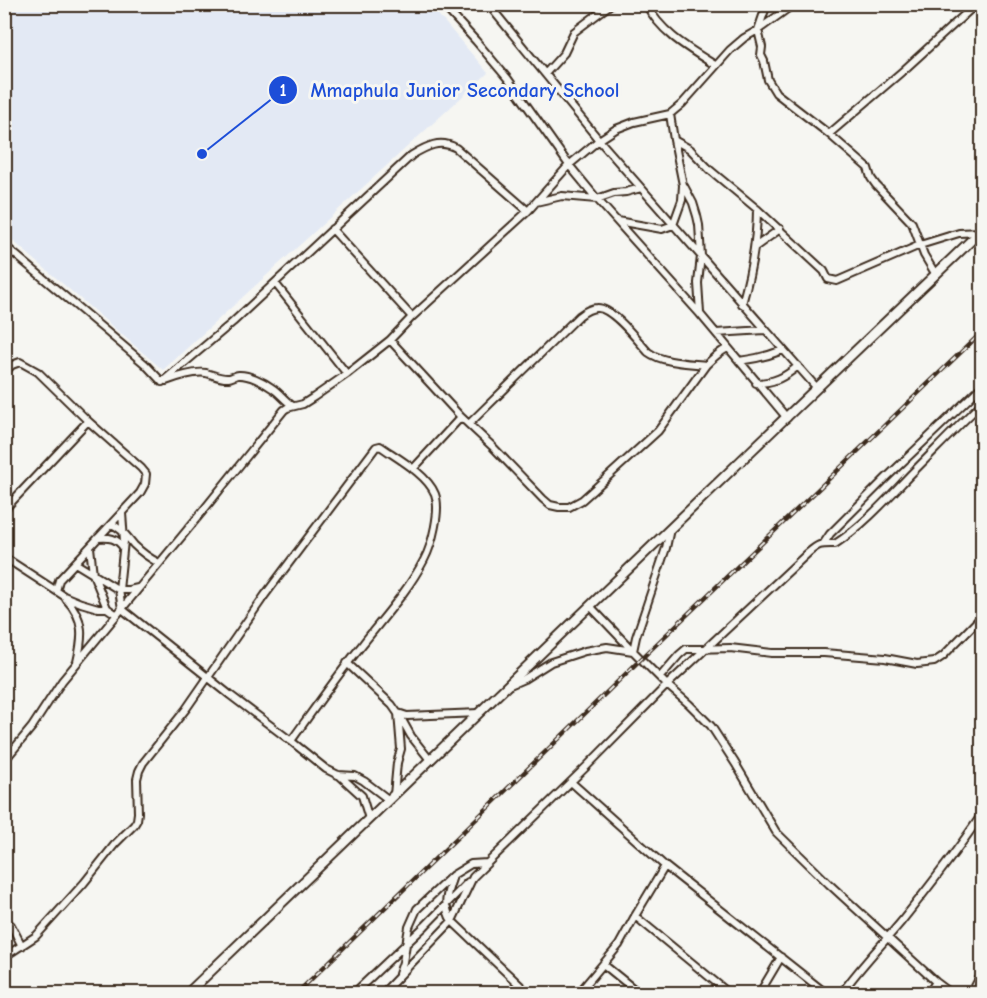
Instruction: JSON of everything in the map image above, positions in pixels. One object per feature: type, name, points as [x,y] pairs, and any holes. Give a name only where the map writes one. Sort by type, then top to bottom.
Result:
[{"type":"street","points":[[488,4],[599,140],[817,388]]},
{"type":"street","points":[[545,74],[564,53],[574,32],[611,4]]},
{"type":"street","points":[[646,4],[664,29],[679,42],[715,65]]},
{"type":"street","points":[[767,4],[758,30],[762,47],[761,55],[768,80],[776,93],[868,168],[876,186],[912,224],[924,255],[936,275]]},
{"type":"street","points":[[4,761],[32,727],[62,681],[202,512],[279,414],[287,408],[303,404],[315,397],[390,340],[528,211],[569,165],[599,140],[625,125],[670,114],[682,104],[715,65],[744,38],[794,4]]},
{"type":"street","points":[[829,134],[905,69],[973,5],[982,14]]},
{"type":"street","points":[[446,6],[508,80],[569,165],[597,199],[700,314],[787,418]]},
{"type":"street","points":[[670,114],[683,185],[682,200],[673,225]]},
{"type":"street","points":[[674,140],[690,150],[710,170],[780,229],[824,272],[828,279],[837,281],[920,245],[959,233],[982,231]]},
{"type":"street","points":[[162,382],[233,322],[412,155],[434,144],[450,144],[456,148],[528,211]]},
{"type":"street","points":[[683,185],[698,216],[700,314]]},
{"type":"street","points":[[536,202],[562,196],[597,199],[641,188]]},
{"type":"street","points":[[742,304],[755,247],[757,209]]},
{"type":"street","points":[[617,221],[662,229],[673,225]]},
{"type":"street","points":[[332,229],[412,317]]},
{"type":"street","points":[[755,247],[780,229]]},
{"type":"street","points":[[187,993],[982,231]]},
{"type":"street","points":[[4,245],[145,364],[162,382]]},
{"type":"street","points":[[275,283],[347,374]]},
{"type":"street","points":[[469,423],[579,316],[585,311],[598,307],[611,313],[655,357],[706,365]]},
{"type":"street","points":[[716,333],[765,330]]},
{"type":"street","points":[[390,340],[461,417],[550,505],[559,507],[568,507],[582,500],[658,431],[706,365],[719,352],[728,348]]},
{"type":"street","points":[[739,361],[768,357],[783,350]]},
{"type":"street","points":[[4,373],[12,365],[20,362],[38,372],[146,474],[145,484],[140,493],[59,580],[56,591]]},
{"type":"street","points":[[756,383],[776,381],[798,366]]},
{"type":"street","points":[[162,382],[204,372],[216,377],[247,376],[275,389],[293,406]]},
{"type":"street","points":[[824,543],[830,534],[886,478],[982,386]]},
{"type":"street","points":[[353,993],[407,944],[705,649],[818,545],[835,544],[850,533],[982,403]]},
{"type":"street","points":[[413,469],[461,417]]},
{"type":"street","points":[[4,510],[88,421]]},
{"type":"street","points":[[4,957],[36,936],[134,825],[138,813],[139,771],[143,763],[186,709],[265,595],[376,447],[380,446],[413,469],[431,486],[436,496],[436,516],[432,538],[425,559],[408,587],[291,741]]},
{"type":"street","points":[[122,513],[123,547],[119,590],[122,609],[326,769],[338,775],[362,796],[369,819]]},
{"type":"street","points":[[111,524],[117,526],[147,557],[159,563]]},
{"type":"street","points":[[633,651],[670,529]]},
{"type":"street","points":[[98,538],[111,537],[118,540],[123,547]]},
{"type":"street","points":[[90,546],[93,574],[107,608],[117,615]]},
{"type":"street","points":[[4,557],[64,596],[98,608],[107,608]]},
{"type":"street","points":[[75,563],[119,590],[138,588]]},
{"type":"street","points":[[64,596],[71,604],[82,629],[82,643],[77,663]]},
{"type":"street","points":[[591,606],[633,651],[711,726],[776,832],[936,982],[952,993]]},
{"type":"street","points":[[660,677],[686,649],[730,648],[772,653],[824,653],[885,658],[917,664],[934,662],[943,656],[982,616]]},
{"type":"street","points":[[508,686],[551,662],[585,651],[607,647],[633,651]]},
{"type":"street","points":[[348,663],[398,713],[411,736],[430,760]]},
{"type":"street","points":[[398,713],[407,716],[480,712]]},
{"type":"street","points":[[392,797],[401,749],[398,713]]},
{"type":"street","points":[[338,775],[355,776],[392,797]]},
{"type":"street","points":[[572,782],[665,866],[827,993]]},
{"type":"street","points":[[841,993],[938,874],[982,814]]},
{"type":"street","points":[[397,978],[403,962],[409,927],[417,909],[453,875],[471,864],[488,863]]},
{"type":"street","points":[[578,993],[619,945],[665,866]]},
{"type":"street","points":[[453,875],[446,905],[447,913],[452,921],[529,993]]},
{"type":"street","points":[[382,993],[452,921],[473,877]]},
{"type":"street","points":[[635,916],[730,993]]},
{"type":"street","points":[[4,920],[10,925],[22,946]]},
{"type":"street","points":[[759,993],[781,957]]},
{"type":"street","points":[[603,964],[640,993]]},
{"type":"street","points":[[971,993],[982,973]]},
{"type":"street","points":[[927,993],[936,982]]},
{"type":"shaded area","points":[[5,4],[430,5],[488,73],[163,370],[5,234]]},
{"type":"railway","points":[[296,994],[982,332]]},
{"type":"place","name":"Mmaphula Junior Secondary School","points":[[202,154]]}]
